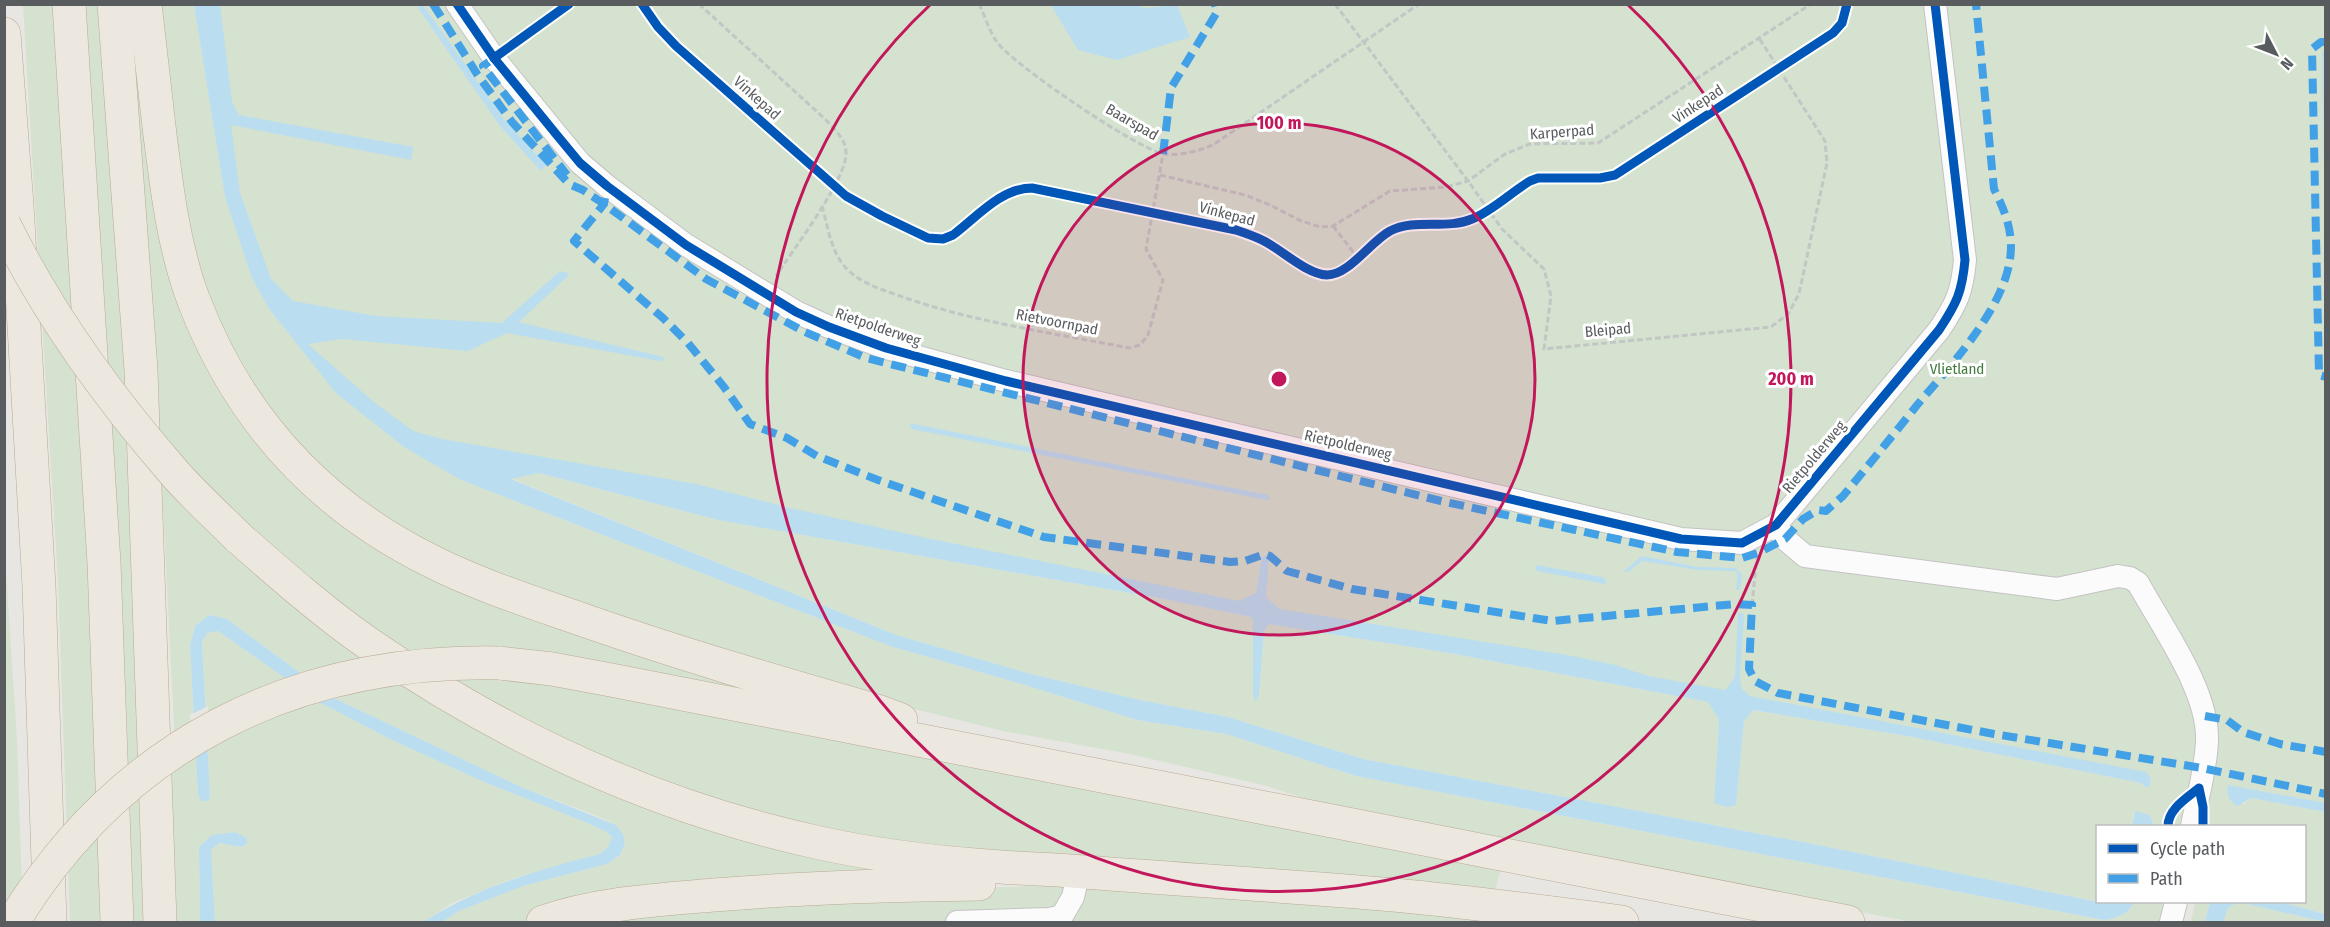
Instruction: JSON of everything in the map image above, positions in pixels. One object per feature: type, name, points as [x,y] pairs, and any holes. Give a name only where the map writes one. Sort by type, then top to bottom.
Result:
[{"type":"highway","points":[[69,4],[104,562],[117,922]]},
{"type":"highway","points":[[114,4],[141,370],[160,922]]},
{"type":"highway","points":[[145,4],[166,187],[178,246],[193,299],[215,349],[239,394],[262,427],[284,452],[338,502],[368,525],[430,561],[500,590],[648,642],[877,711],[996,756]]},
{"type":"highway","points":[[4,34],[18,217],[38,574],[50,922]]},
{"type":"highway","points":[[4,224],[58,319],[109,394],[172,471],[238,537],[310,600],[367,643],[437,689],[542,747],[625,783],[748,825],[831,845],[930,861],[1396,895],[1622,922]]},
{"type":"highway","points":[[13,922],[61,853],[108,804],[157,763],[212,728],[270,701],[332,680],[426,664],[499,663],[587,675],[1848,922]]},
{"type":"highway","points":[[543,922],[598,908],[642,901],[886,885],[1221,883]]},
{"type":"street","name":"Rietpolderweg","points":[[457,4],[494,58],[580,163],[606,186],[686,245],[764,294],[829,327],[886,348],[1005,381],[1681,539],[1729,543],[1742,543],[1767,530],[1939,330],[1956,305],[1963,284],[1965,260],[1935,4]]},
{"type":"street","points":[[1767,530],[1785,539],[1805,556],[2057,589],[2118,576],[2130,578],[2138,583],[2199,692],[2205,716],[2207,741],[2192,825]]},
{"type":"street","points":[[957,922],[1050,919],[1062,916],[1074,897],[1076,884]]},
{"type":"street","points":[[2171,922],[2175,903]]},
{"type":"path","points":[[699,4],[841,135],[847,151],[845,166],[834,187],[764,294]]},
{"type":"path","points":[[1161,175],[1245,195],[1299,220],[1320,227],[1334,226],[1358,258]]},
{"type":"path","points":[[1752,605],[1767,530]]},
{"type":"green space","points":[[23,5],[58,5],[108,922],[70,922],[58,582]]},
{"type":"green space","points":[[84,5],[102,5],[124,322],[148,922],[132,922],[127,722]]},
{"type":"green space","points":[[129,5],[138,5],[159,187],[175,260],[204,346],[234,399],[256,430],[281,456],[340,512],[375,537],[410,558],[459,582],[643,647],[871,713],[869,721],[500,652],[498,682],[507,680],[579,687],[1502,864],[1494,895],[1291,874],[1006,863],[912,852],[805,832],[689,800],[590,762],[522,731],[436,682],[314,595],[243,530],[227,550],[261,577],[400,679],[524,753],[622,795],[738,835],[846,860],[961,877],[758,884],[650,893],[600,901],[526,922],[442,922],[459,911],[523,886],[607,864],[620,855],[625,843],[623,834],[616,825],[600,817],[521,787],[334,698],[227,619],[209,615],[195,626],[190,645],[198,795],[202,801],[207,801],[210,796],[202,642],[207,633],[218,631],[319,702],[392,740],[484,782],[585,822],[605,831],[612,837],[608,847],[600,854],[514,878],[452,903],[423,922],[215,922],[211,850],[219,843],[242,847],[247,844],[247,838],[235,832],[212,835],[199,847],[200,922],[177,922],[171,773],[174,725],[162,487],[156,435]]},
{"type":"green space","points":[[154,5],[194,5],[225,197],[270,310],[303,350],[461,480],[890,646],[1137,720],[1226,734],[1356,776],[2103,920],[2122,915],[2133,903],[2166,903],[2162,922],[1913,922],[1520,847],[1339,809],[1263,785],[1130,754],[1003,731],[822,686],[555,604],[357,507],[291,445],[246,383],[197,271]]},
{"type":"green space","name":"Vlietland","points":[[204,5],[2325,5],[2325,809],[2227,791],[2243,805],[2251,798],[2325,812],[2325,914],[2284,903],[2306,903],[2306,825],[2208,825],[2206,796],[2190,785],[2174,807],[2165,825],[2152,825],[2153,822],[2134,812],[2132,825],[2096,825],[2096,902],[1803,842],[1363,759],[1228,717],[1140,700],[1031,674],[896,635],[510,478],[539,473],[718,520],[1164,599],[1251,617],[1259,696],[1264,631],[1268,624],[1455,654],[1708,702],[1719,720],[1714,803],[1736,805],[1744,720],[1752,710],[1907,736],[2141,783],[2149,788],[2151,777],[431,449],[345,387],[303,343],[265,285],[230,187]]},
{"type":"green space","points":[[4,543],[17,739],[23,922],[5,922]]},
{"type":"green space","points":[[2186,805],[2181,825],[2170,825],[2174,814]]},
{"type":"green space","points":[[1076,884],[1342,899],[1516,922],[593,922],[757,898]]},
{"type":"green space","points":[[2195,903],[2210,903],[2205,922],[2191,922]]},
{"type":"green space","points":[[2235,904],[2247,904],[2324,922],[2223,922],[2227,908]]},
{"type":"water","points":[[1130,4],[1146,8],[1177,5],[1190,37],[1117,60],[1078,50],[1051,5]]},
{"type":"water","points":[[194,5],[220,5],[232,102],[239,115],[413,147],[411,160],[231,125],[240,193],[271,279],[293,301],[376,316],[502,323],[560,271],[568,273],[568,276],[519,322],[663,357],[664,360],[507,333],[468,351],[342,339],[308,344],[375,403],[413,431],[442,439],[696,484],[790,508],[931,539],[1239,601],[1256,593],[1262,557],[1265,556],[1269,558],[1266,597],[1279,609],[1573,656],[1615,665],[1648,676],[1725,690],[1735,677],[1738,614],[1741,612],[1744,615],[1740,679],[1742,689],[1750,696],[2146,772],[2151,778],[2149,788],[2141,783],[1907,736],[1753,710],[1744,721],[1736,805],[1727,807],[1714,803],[1719,720],[1708,702],[1455,654],[1269,624],[1264,631],[1259,696],[1255,702],[1253,694],[1253,621],[1251,617],[1164,599],[718,520],[539,473],[511,479],[896,635],[1031,674],[1140,700],[1228,717],[1363,759],[1803,842],[2096,903],[2133,903],[2122,915],[2104,920],[1356,776],[1226,734],[1137,720],[890,646],[461,480],[404,447],[336,393],[270,310],[252,278],[225,197]]},
{"type":"water","points":[[416,5],[423,5],[506,122],[546,165],[541,171],[500,126]]},
{"type":"water","points":[[2322,50],[2326,51],[2325,220]]},
{"type":"water","points":[[914,424],[1268,495],[1270,498],[1267,500],[912,429],[909,425]]},
{"type":"water","points":[[1642,556],[1697,567],[1735,568],[1742,574],[1740,590],[1736,590],[1738,573],[1734,571],[1699,570],[1642,561],[1628,572],[1624,571]]},
{"type":"water","points":[[1536,565],[1602,577],[1607,581],[1605,584],[1537,571]]},
{"type":"water","points":[[209,615],[227,619],[334,698],[521,787],[616,825],[623,834],[625,843],[620,855],[607,864],[523,886],[459,911],[442,922],[423,922],[487,889],[554,866],[600,854],[608,847],[612,837],[605,831],[585,822],[484,782],[392,740],[319,702],[218,631],[207,633],[202,642],[210,796],[208,801],[202,801],[198,795],[190,645],[195,626]]},
{"type":"water","points":[[2228,785],[2325,803],[2325,812],[2251,798],[2238,806],[2229,797]]},
{"type":"water","points":[[2135,811],[2149,815],[2153,822],[2152,825],[2132,825]]},
{"type":"water","points":[[235,832],[247,838],[247,844],[242,847],[219,843],[211,850],[215,922],[200,922],[199,847],[212,835]]},
{"type":"water","points":[[2210,903],[2284,903],[2325,914],[2325,922],[2247,904],[2235,904],[2228,908],[2223,922],[2205,922]]},
{"type":"pier","points":[[208,706],[210,748],[192,760],[190,715]]},
{"type":"marked path","points":[[433,4],[477,74],[512,122],[569,184],[604,204],[706,279],[805,332],[866,358],[1441,501],[1677,552],[1742,558],[1758,553],[1785,539],[1803,519],[1818,510],[1826,511],[1843,496],[1960,354],[1987,317],[1997,298],[2010,259],[2011,240],[2005,214],[1994,189],[1976,4]]},
{"type":"marked path","points":[[1163,154],[1171,88],[1217,12],[1215,4]]},
{"type":"marked path","points":[[2326,42],[2321,42],[2312,49],[2319,375],[2326,377]]},
{"type":"marked path","points":[[494,58],[483,66],[567,175]]},
{"type":"marked path","points":[[605,198],[604,204],[574,241],[663,318],[688,343],[724,387],[750,424],[787,438],[817,456],[878,480],[1044,537],[1230,562],[1245,561],[1265,554],[1287,571],[1352,589],[1552,621],[1736,604],[1752,605],[1749,669],[1755,681],[1778,693],[1994,734],[2202,768],[2326,794]]},
{"type":"marked path","points":[[2205,716],[2227,720],[2243,732],[2280,744],[2326,752]]},
{"type":"cycle path","points":[[457,4],[494,58],[580,163],[686,245],[796,312],[829,327],[886,348],[1006,381],[1681,539],[1742,543],[1776,525],[1939,330],[1958,297],[1965,260],[1935,4]]},
{"type":"cycle path","points":[[494,58],[569,4]]},
{"type":"cycle path","name":"Vinkepad","points":[[642,4],[658,27],[676,46],[846,196],[928,238],[943,239],[953,235],[1000,198],[1021,189],[1032,188],[1236,230],[1262,240],[1302,266],[1327,275],[1343,270],[1390,231],[1410,225],[1452,224],[1472,219],[1538,178],[1600,178],[1615,175],[1833,33],[1842,23],[1847,4]]},
{"type":"cycle path","points":[[2168,825],[2175,809],[2199,788],[2203,807],[2203,825]]}]
